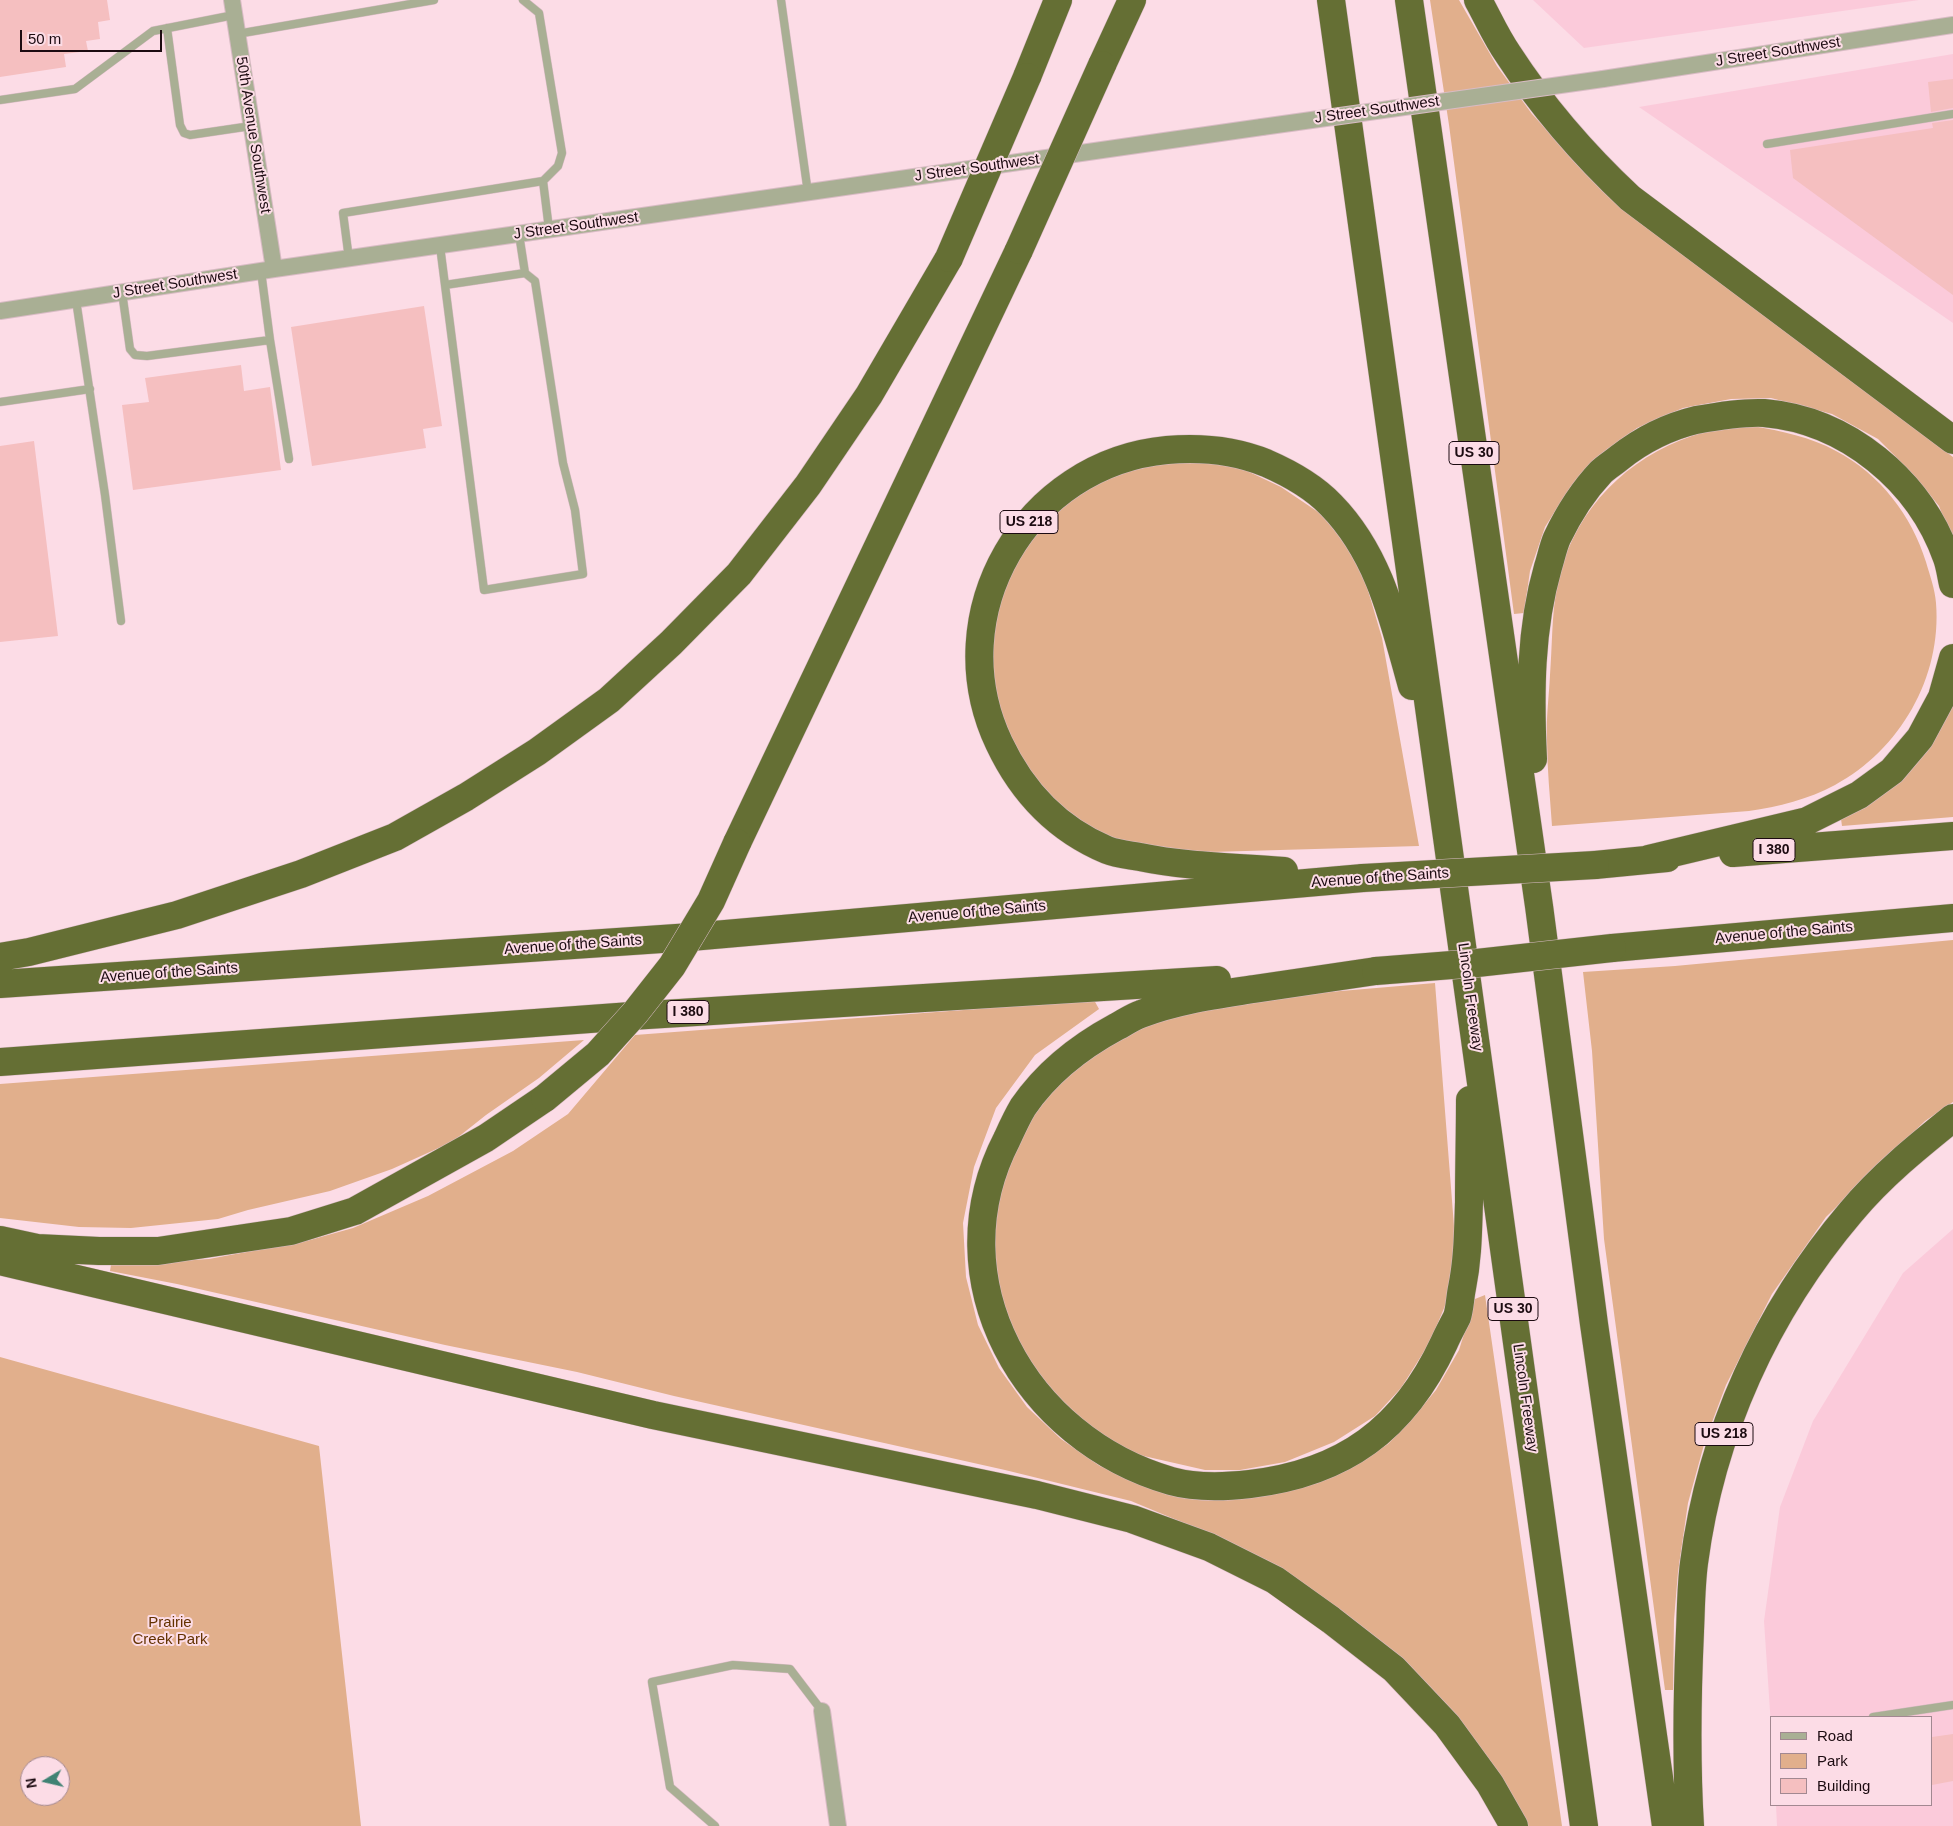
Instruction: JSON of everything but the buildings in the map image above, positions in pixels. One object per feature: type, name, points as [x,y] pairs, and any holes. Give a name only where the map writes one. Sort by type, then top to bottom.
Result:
[{"type":"highway","points":[[0,957],[29,952],[177,915],[301,874],[395,837],[474,792],[537,752],[609,700],[672,643],[739,574],[808,486],[869,395],[950,258],[1058,0]]},
{"type":"highway","points":[[0,1240],[46,1248],[99,1252],[158,1251],[291,1231],[355,1211],[486,1138],[545,1098],[598,1054],[635,1013],[672,966],[711,901],[1019,250],[1132,0]]},
{"type":"highway","name":"US 30","points":[[1331,0],[1441,792]]},
{"type":"highway","name":"US 30","points":[[1409,0],[1539,906],[1594,1324],[1666,1826]]},
{"type":"highway","points":[[1478,0],[1506,53],[1540,101],[1591,161],[1630,198],[1953,440]]},
{"type":"highway","points":[[1539,906],[1532,733],[1533,649],[1541,591],[1556,540],[1577,503],[1602,472],[1639,442],[1675,425],[1715,416],[1764,413],[1802,420],[1842,435],[1877,459],[1906,486],[1929,520],[1948,559],[1953,584]]},
{"type":"highway","name":"US 218","points":[[1363,878],[1173,864],[1110,852],[1080,837],[1053,818],[1026,789],[1008,762],[994,732],[982,693],[979,664],[981,628],[988,594],[1001,562],[1018,535],[1040,508],[1063,490],[1094,471],[1122,458],[1154,451],[1188,448],[1222,450],[1248,456],[1280,470],[1308,486],[1331,504],[1349,525],[1371,559],[1387,597],[1441,792]]},
{"type":"highway","points":[[1648,859],[1807,821],[1859,796],[1892,772],[1920,738],[1942,697],[1953,658]]},
{"type":"highway","name":"Lincoln Freeway","points":[[1441,792],[1584,1826]]},
{"type":"highway","name":"Avenue of the Saints","points":[[0,984],[701,936],[1363,878],[1595,865],[1648,859],[1953,836]]},
{"type":"highway","name":"Avenue of the Saints","points":[[0,1062],[631,1016],[1376,971],[1953,918]]},
{"type":"highway","points":[[1376,971],[1198,998],[1140,1014],[1086,1043],[1054,1070],[1023,1107],[1000,1152],[985,1198],[982,1247],[985,1292],[1002,1339],[1022,1376],[1054,1413],[1088,1442],[1128,1465],[1173,1482],[1221,1487],[1271,1481],[1308,1472],[1351,1453],[1385,1428],[1416,1394],[1437,1358],[1457,1315],[1468,1255],[1472,1009]]},
{"type":"highway","name":"US 218","points":[[1690,1826],[1686,1758],[1694,1564],[1707,1493],[1725,1432],[1746,1376],[1774,1319],[1812,1262],[1852,1211],[1896,1165],[1953,1118]]},
{"type":"highway","points":[[0,1261],[653,1415],[1037,1495],[1132,1519],[1209,1547],[1275,1580],[1331,1620],[1394,1669],[1447,1725],[1490,1784],[1514,1826]]},
{"type":"street","name":"50th Avenue Southwest","points":[[233,7],[251,126],[267,270]]},
{"type":"street","name":"J Street Southwest","points":[[0,311],[267,270],[1604,79],[1953,25]]},
{"type":"street","points":[[822,1711],[838,1826]]},
{"type":"lane","points":[[237,34],[434,0]]},
{"type":"lane","points":[[349,259],[343,213],[543,180],[558,166],[562,153],[539,13],[523,0]]},
{"type":"lane","points":[[781,0],[808,193]]},
{"type":"lane","points":[[0,100],[75,89],[153,31],[233,7]]},
{"type":"lane","points":[[167,28],[180,125],[184,132],[190,135],[251,126]]},
{"type":"lane","points":[[1767,144],[1953,114]]},
{"type":"lane","points":[[543,180],[550,230]]},
{"type":"lane","points":[[440,246],[484,590],[583,574],[575,510],[563,463],[535,281],[525,273],[518,234]]},
{"type":"lane","points":[[267,270],[270,340],[289,459]]},
{"type":"lane","points":[[445,285],[525,273]]},
{"type":"lane","points":[[122,292],[130,349],[135,354],[147,356],[270,340]]},
{"type":"lane","points":[[76,300],[90,389],[121,621]]},
{"type":"lane","points":[[0,402],[90,389]]},
{"type":"lane","points":[[715,1826],[670,1787],[652,1682],[733,1665],[790,1669],[822,1711]]},
{"type":"lane","points":[[1880,1716],[1953,1705]]},
{"type":"shaded area","points":[[1533,0],[1919,0],[1584,48]]},
{"type":"shaded area","points":[[1953,54],[1953,323],[1639,107]]},
{"type":"shaded area","points":[[1953,1229],[1953,1826],[1777,1826],[1776,1806],[1933,1806],[1933,1716],[1770,1716],[1764,1621],[1780,1507],[1813,1421],[1903,1273]]},
{"type":"green space","points":[[1430,0],[1459,0],[1497,66],[1532,114],[1604,192],[1953,457],[1953,543],[1939,506],[1912,473],[1878,439],[1832,414],[1771,398],[1731,399],[1683,408],[1637,428],[1605,451],[1571,486],[1545,527],[1530,571],[1524,613],[1514,614],[1449,125]]},
{"type":"green space","points":[[1753,426],[1806,438],[1852,460],[1880,484],[1903,513],[1912,528],[1926,562],[1933,588],[1936,603],[1936,631],[1932,658],[1924,684],[1912,709],[1897,732],[1879,752],[1858,770],[1835,785],[1804,798],[1782,805],[1749,811],[1552,826],[1548,772],[1547,715],[1553,619],[1559,577],[1573,539],[1585,517],[1600,498],[1636,464],[1680,440],[1704,432]]},
{"type":"green space","points":[[1195,458],[1243,469],[1281,487],[1321,514],[1345,543],[1365,580],[1382,638],[1419,846],[1176,853],[1120,842],[1094,830],[1073,817],[1056,803],[1022,763],[994,704],[989,655],[1006,574],[1060,503],[1120,472]]},
{"type":"green space","points":[[1953,696],[1953,817],[1842,826],[1841,819]]},
{"type":"green space","points":[[1953,940],[1953,1102],[1925,1121],[1826,1217],[1772,1294],[1726,1385],[1705,1441],[1688,1503],[1678,1572],[1674,1620],[1673,1690],[1665,1690],[1604,1239],[1592,1051],[1583,972],[1675,966]]},
{"type":"green space","points":[[1435,983],[1455,1239],[1447,1301],[1430,1342],[1401,1388],[1375,1416],[1334,1442],[1285,1462],[1240,1470],[1205,1470],[1135,1454],[1102,1438],[1035,1375],[1002,1308],[992,1266],[995,1212],[1025,1116],[1084,1054],[1179,1012],[1294,995]]},
{"type":"green space","points":[[1094,1000],[1099,1009],[1035,1055],[996,1108],[974,1167],[963,1223],[966,1277],[978,1325],[999,1368],[1027,1407],[1061,1439],[1100,1466],[1143,1484],[1277,1493],[1318,1483],[1357,1464],[1388,1444],[1436,1390],[1459,1350],[1475,1299],[1485,1295],[1562,1826],[1527,1826],[1455,1716],[1227,1541],[1131,1501],[1005,1470],[674,1396],[577,1372],[445,1345],[177,1284],[110,1271],[111,1265],[209,1259],[310,1240],[353,1228],[428,1196],[513,1151],[568,1114],[635,1035]]},
{"type":"green space","points":[[584,1040],[539,1078],[486,1115],[452,1142],[392,1169],[330,1191],[218,1219],[131,1228],[79,1227],[0,1218],[0,1084]]},
{"type":"green space","name":"Prairie Creek Park","points":[[0,1357],[319,1446],[361,1826],[0,1826]]}]
